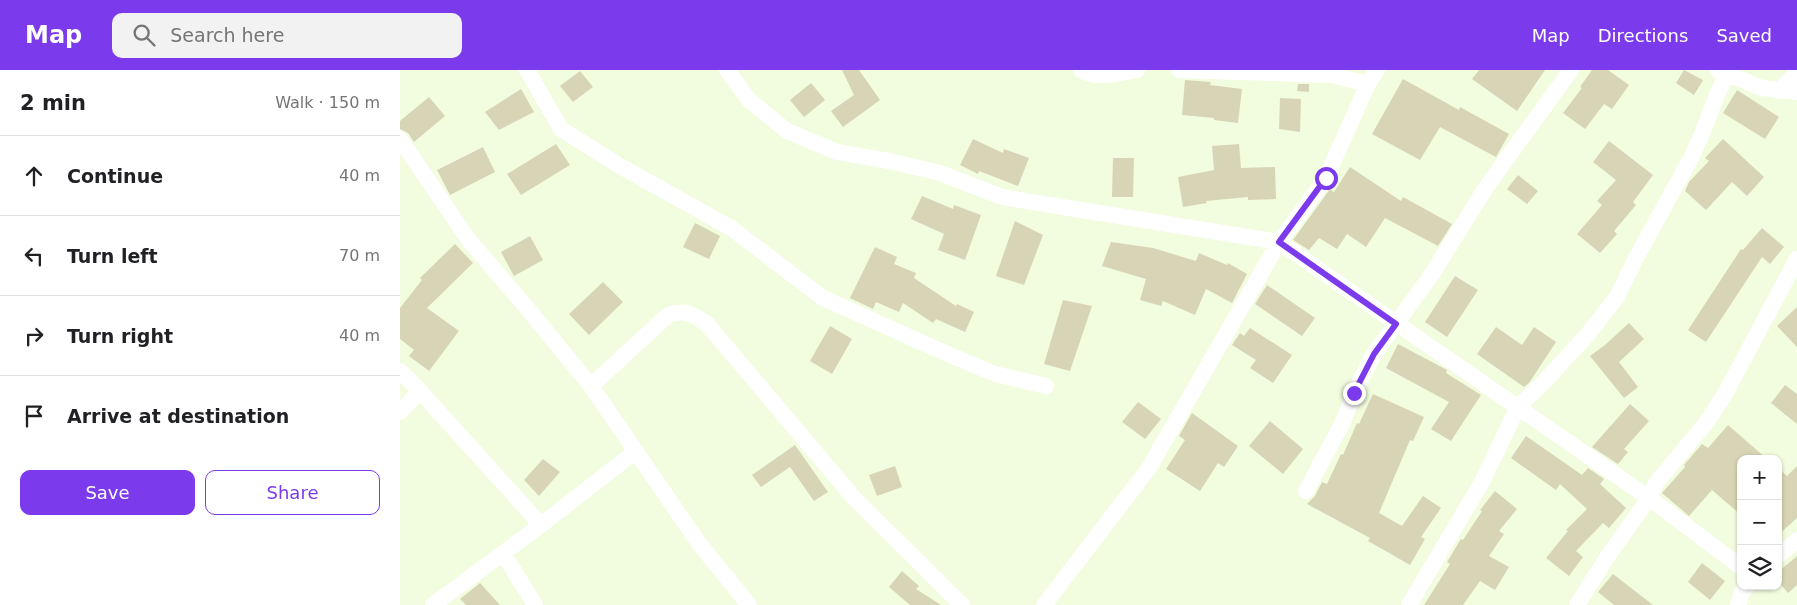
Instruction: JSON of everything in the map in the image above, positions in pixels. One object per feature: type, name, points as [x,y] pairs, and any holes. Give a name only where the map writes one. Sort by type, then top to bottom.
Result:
[{"type":"street","points":[[527,70],[561,129],[620,166],[731,228],[823,298],[995,374],[1046,386]]},
{"type":"street","points":[[727,70],[749,100],[787,131],[837,152],[890,161],[940,173],[1002,197],[1279,242],[1650,498],[1737,564]]},
{"type":"street","points":[[1081,70],[1087,74],[1102,76],[1137,70]]},
{"type":"street","points":[[1044,605],[1149,468],[1279,242],[1326,178],[1373,77],[1179,70]]},
{"type":"street","points":[[1306,491],[1343,422],[1354,393],[1374,354],[1432,274],[1487,186],[1571,70]]},
{"type":"street","points":[[1409,605],[1482,482],[1518,407],[1588,334],[1616,297],[1690,160],[1717,95],[1722,72],[1762,88],[1797,92]]},
{"type":"street","points":[[1779,91],[1797,72]]},
{"type":"street","points":[[400,139],[468,239],[591,386],[698,542],[749,605]]},
{"type":"street","points":[[1578,605],[1608,556],[1650,498],[1656,483],[1706,423],[1725,394],[1797,260]]},
{"type":"street","points":[[591,386],[668,315],[678,312],[692,314],[707,324],[854,498],[962,605]]},
{"type":"street","points":[[400,371],[540,525]]},
{"type":"street","points":[[400,412],[420,391]]},
{"type":"street","points":[[433,605],[636,451]]},
{"type":"street","points":[[1782,553],[1797,540]]},
{"type":"street","points":[[503,553],[535,605]]},
{"type":"street","points":[[1738,605],[1744,590]]},
{"type":"building","points":[[842,70],[859,70],[880,100],[843,127],[831,111],[854,95]]},
{"type":"building","points":[[1479,70],[1545,70],[1517,111],[1472,79]]},
{"type":"building","points":[[1592,70],[1608,70],[1629,85],[1612,109],[1604,104],[1585,129],[1563,113],[1582,88],[1580,87]]},
{"type":"building","points":[[1684,70],[1703,80],[1694,95],[1676,83]]},
{"type":"building","points":[[580,71],[593,87],[573,102],[560,86]]},
{"type":"building","points":[[1403,79],[1459,110],[1460,107],[1509,134],[1496,157],[1440,127],[1420,160],[1372,134]]},
{"type":"building","points":[[1185,80],[1211,82],[1210,85],[1242,89],[1238,123],[1214,120],[1214,118],[1182,115]]},
{"type":"building","points":[[811,83],[825,100],[804,117],[790,100]]},
{"type":"building","points":[[1298,84],[1309,84],[1309,92],[1297,91]]},
{"type":"building","points":[[521,89],[534,112],[499,130],[485,112]]},
{"type":"building","points":[[1737,90],[1779,117],[1765,139],[1723,113]]},
{"type":"building","points":[[429,97],[445,116],[414,142],[408,133],[400,129],[400,121]]},
{"type":"building","points":[[1280,98],[1301,99],[1300,132],[1279,129]]},
{"type":"building","points":[[973,139],[1003,153],[1004,149],[1029,158],[1018,186],[979,171],[978,174],[960,165]]},
{"type":"building","points":[[1723,139],[1764,177],[1747,196],[1732,182],[1706,210],[1685,191],[1689,182],[1709,161],[1705,158]]},
{"type":"building","points":[[1609,141],[1653,175],[1633,202],[1636,205],[1614,231],[1617,234],[1600,253],[1577,234],[1602,205],[1597,201],[1616,180],[1593,162]]},
{"type":"building","points":[[556,144],[570,165],[521,195],[507,174]]},
{"type":"building","points":[[1239,144],[1241,168],[1275,167],[1276,199],[1248,200],[1248,197],[1206,201],[1207,203],[1183,207],[1178,177],[1214,170],[1212,146]]},
{"type":"building","points":[[483,147],[495,172],[450,195],[437,170]]},
{"type":"building","points":[[1113,158],[1134,158],[1133,197],[1112,197]]},
{"type":"building","points":[[1350,167],[1401,201],[1403,197],[1452,224],[1438,246],[1385,218],[1366,247],[1347,234],[1337,249],[1319,238],[1309,250],[1293,240],[1330,189],[1334,192]]},
{"type":"building","points":[[1518,175],[1538,191],[1527,204],[1507,189]]},
{"type":"building","points":[[922,196],[953,209],[954,205],[981,215],[965,260],[938,250],[944,234],[911,219]]},
{"type":"building","points":[[1015,221],[1043,235],[1024,285],[996,276]]},
{"type":"building","points":[[695,223],[720,236],[709,259],[683,247]]},
{"type":"building","points":[[1762,228],[1784,247],[1770,264],[1762,257],[1706,342],[1688,330],[1741,249],[1743,250]]},
{"type":"building","points":[[530,236],[543,260],[514,276],[501,252]]},
{"type":"building","points":[[1111,242],[1153,248],[1196,261],[1199,253],[1227,265],[1228,263],[1247,274],[1232,303],[1206,289],[1195,315],[1163,301],[1161,306],[1140,300],[1146,279],[1102,266]]},
{"type":"building","points":[[455,244],[473,263],[427,308],[459,331],[429,371],[409,356],[414,350],[400,339],[400,308],[422,280],[420,278]]},
{"type":"building","points":[[875,247],[897,257],[894,264],[916,273],[914,278],[956,306],[957,304],[974,312],[965,332],[936,319],[933,323],[903,303],[899,312],[876,302],[873,309],[850,298]]},
{"type":"building","points":[[1455,276],[1478,290],[1447,337],[1425,322]]},
{"type":"building","points":[[603,282],[623,302],[589,335],[569,314]]},
{"type":"building","points":[[1267,285],[1315,318],[1302,336],[1255,304]]},
{"type":"building","points":[[1063,300],[1092,306],[1070,371],[1044,364]]},
{"type":"building","points":[[1797,307],[1797,347],[1777,326]]},
{"type":"building","points":[[1629,323],[1644,339],[1619,362],[1638,387],[1624,398],[1590,356]]},
{"type":"building","points":[[830,326],[852,339],[832,374],[810,361]]},
{"type":"building","points":[[1496,327],[1522,345],[1534,327],[1556,342],[1529,383],[1524,387],[1477,354]]},
{"type":"building","points":[[1250,328],[1292,355],[1273,383],[1250,368],[1256,360],[1232,345],[1240,333],[1244,336]]},
{"type":"building","points":[[1398,344],[1447,370],[1446,373],[1481,395],[1451,441],[1431,429],[1449,402],[1386,368]]},
{"type":"building","points":[[1785,385],[1797,394],[1797,424],[1771,403]]},
{"type":"building","points":[[1373,394],[1424,417],[1413,441],[1410,440],[1379,513],[1402,526],[1423,496],[1441,508],[1421,537],[1425,539],[1410,565],[1368,541],[1370,538],[1307,504],[1315,496],[1322,482],[1327,484]]},
{"type":"building","points":[[1138,402],[1161,419],[1145,439],[1122,422]]},
{"type":"building","points":[[1630,404],[1649,421],[1624,449],[1628,452],[1618,464],[1592,447]]},
{"type":"building","points":[[1192,413],[1238,446],[1224,467],[1218,463],[1200,491],[1166,469],[1185,440],[1179,436]]},
{"type":"building","points":[[1270,421],[1303,449],[1283,474],[1249,446]]},
{"type":"building","points":[[1728,425],[1762,455],[1737,455],[1737,512],[1712,490],[1689,516],[1662,493],[1702,444],[1708,448]]},
{"type":"building","points":[[1526,436],[1582,475],[1588,468],[1604,479],[1600,484],[1626,508],[1609,528],[1603,523],[1576,551],[1583,557],[1569,576],[1546,558],[1568,531],[1566,530],[1587,509],[1560,484],[1556,490],[1511,458]]},
{"type":"building","points":[[795,445],[828,492],[814,501],[790,467],[761,487],[752,475]]},
{"type":"building","points":[[543,459],[560,472],[539,496],[524,480]]},
{"type":"building","points":[[895,466],[902,487],[877,496],[869,475]]},
{"type":"building","points":[[1797,466],[1797,518],[1782,531],[1782,472],[1787,476]]},
{"type":"building","points":[[1495,491],[1517,509],[1499,531],[1504,534],[1489,556],[1509,567],[1495,590],[1480,581],[1463,605],[1424,605],[1450,564],[1447,562],[1461,539],[1463,540],[1482,511],[1480,510]]},
{"type":"building","points":[[1797,556],[1797,585],[1788,593],[1782,586],[1782,569]]},
{"type":"building","points":[[1702,563],[1725,581],[1710,600],[1688,582]]},
{"type":"building","points":[[902,571],[919,586],[916,589],[941,605],[910,605],[889,587]]},
{"type":"building","points":[[1613,574],[1653,605],[1614,605],[1598,592]]},
{"type":"building","points":[[480,583],[500,605],[466,605],[460,599]]},
{"type":"route","points":[[1326,178],[1279,242],[1396,324],[1374,354],[1354,393]]}]
